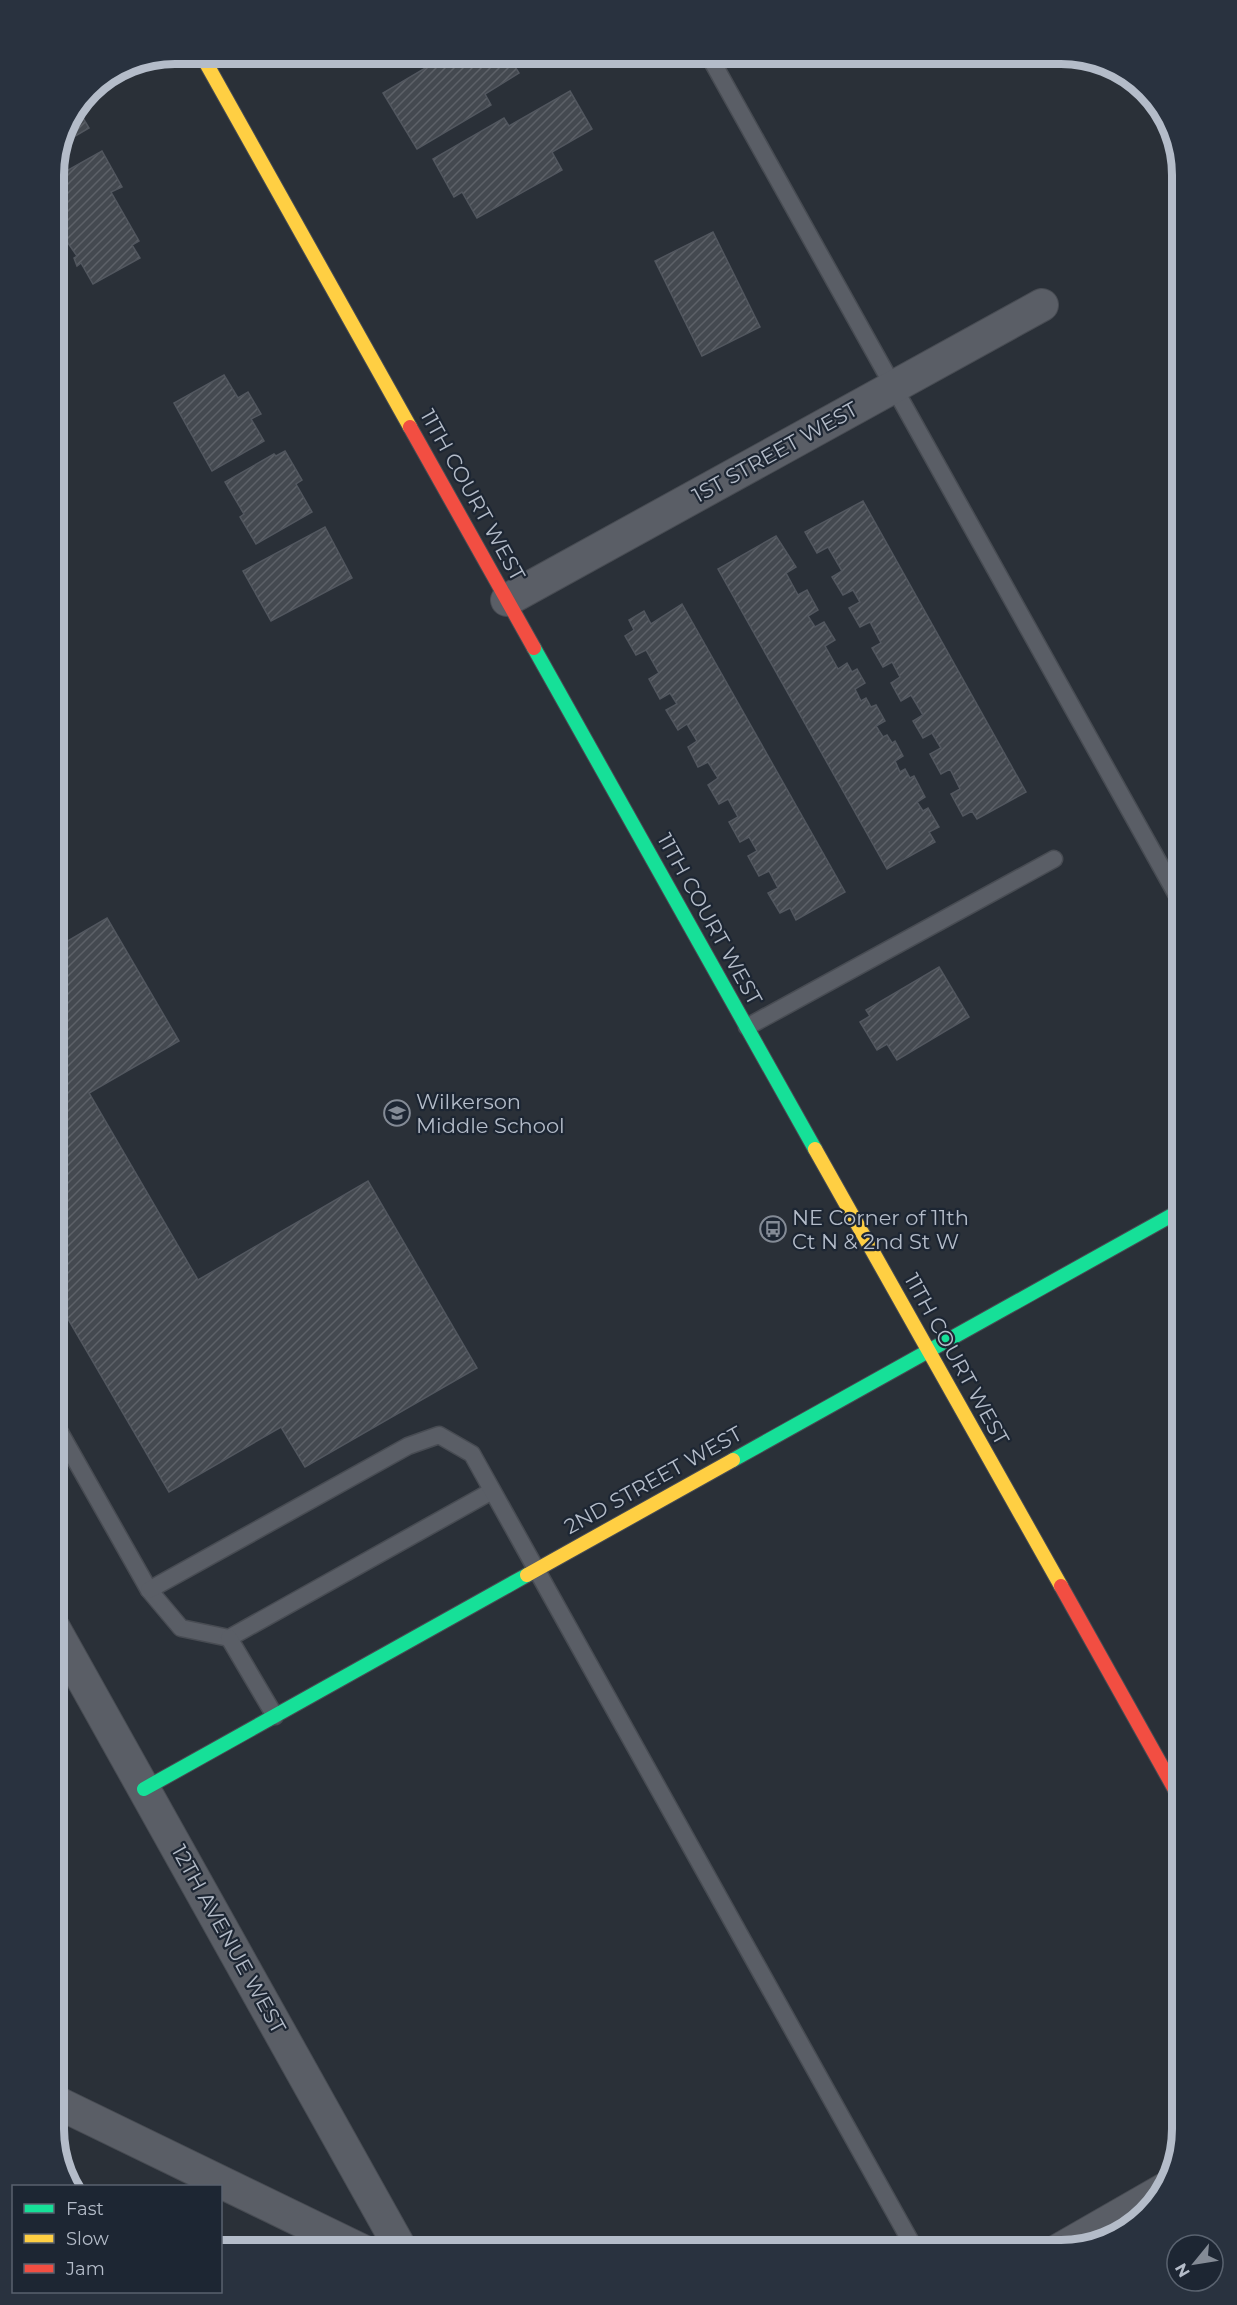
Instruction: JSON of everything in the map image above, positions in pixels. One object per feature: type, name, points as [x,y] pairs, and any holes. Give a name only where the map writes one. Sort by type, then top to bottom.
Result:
[{"type":"street","name":"11TH COURT WEST","points":[[207,65],[1172,1784]]},
{"type":"street","name":"1ST STREET WEST","points":[[507,600],[1042,305]]},
{"type":"street","name":"2ND STREET WEST","points":[[144,1789],[1172,1215]]},
{"type":"street","name":"12TH AVENUE WEST","points":[[64,1646],[396,2240]]},
{"type":"street","points":[[64,2106],[340,2240]]},
{"type":"street","points":[[1079,2239],[1148,2199]]},
{"type":"lane","points":[[714,65],[1172,886]]},
{"type":"lane","points":[[747,1027],[1054,860]]},
{"type":"lane","points":[[148,1590],[408,1446],[438,1436],[472,1454],[910,2240]]},
{"type":"lane","points":[[64,1441],[148,1590],[181,1628],[229,1638],[492,1491]]},
{"type":"lane","points":[[229,1638],[275,1716]]},
{"type":"building","points":[[430,65],[514,65],[519,73],[485,94],[491,105],[417,149],[383,93]]},
{"type":"building","points":[[570,91],[592,129],[552,152],[562,170],[477,218],[462,192],[454,197],[433,159],[504,118],[509,126]]},
{"type":"building","points":[[82,116],[89,128],[71,139]]},
{"type":"building","points":[[102,151],[122,187],[111,192],[139,241],[132,245],[140,258],[93,284],[81,263],[77,266],[74,258],[77,256],[65,239],[65,172]]},
{"type":"building","points":[[713,232],[760,327],[702,356],[655,261]]},
{"type":"building","points":[[224,375],[238,398],[248,392],[261,414],[251,419],[264,441],[212,471],[174,403]]},
{"type":"building","points":[[285,451],[302,480],[296,484],[312,512],[256,544],[240,517],[244,514],[225,482],[274,454],[276,456]]},
{"type":"building","points":[[863,501],[1026,792],[977,819],[972,811],[963,816],[951,794],[960,789],[950,769],[941,774],[930,754],[941,748],[932,733],[923,738],[913,721],[923,715],[911,695],[901,701],[891,683],[900,677],[892,662],[883,667],[872,648],[881,643],[870,622],[860,627],[849,608],[860,602],[853,590],[843,595],[832,577],[842,571],[828,547],[817,553],[805,532]]},
{"type":"building","points":[[325,527],[352,578],[271,621],[243,571]]},
{"type":"building","points":[[776,536],[796,567],[786,573],[798,595],[807,590],[818,610],[808,616],[815,627],[824,622],[835,640],[825,646],[838,669],[847,663],[852,672],[857,669],[865,683],[855,689],[861,701],[866,698],[871,707],[876,705],[885,721],[876,726],[883,737],[887,735],[892,743],[895,741],[903,756],[895,761],[900,772],[905,769],[910,778],[914,776],[925,797],[917,802],[923,811],[928,808],[939,827],[929,832],[935,842],[887,869],[718,569]]},
{"type":"building","points":[[682,604],[845,892],[796,920],[790,908],[780,913],[768,893],[778,888],[769,871],[759,876],[748,856],[757,851],[749,837],[740,842],[729,822],[738,817],[728,799],[719,804],[708,785],[718,778],[708,762],[698,767],[688,747],[697,741],[687,724],[678,730],[666,710],[677,704],[670,693],[660,699],[649,679],[659,673],[646,650],[636,655],[625,636],[634,630],[629,620],[644,611],[651,624]]},
{"type":"building","points":[[107,918],[179,1041],[89,1093],[198,1280],[368,1181],[477,1368],[305,1467],[281,1427],[169,1492],[64,1313],[65,943]]},
{"type":"building","points":[[939,967],[969,1017],[897,1060],[887,1044],[877,1050],[860,1022],[870,1016],[866,1010]]},
{"type":"traffic: fast","points":[[534,648],[815,1149]]},
{"type":"traffic: fast","points":[[733,1460],[1172,1215]]},
{"type":"traffic: fast","points":[[144,1789],[527,1575]]},
{"type":"traffic: slow","points":[[207,65],[410,427]]},
{"type":"traffic: slow","points":[[815,1149],[1061,1586]]},
{"type":"traffic: slow","points":[[527,1575],[733,1460]]},
{"type":"traffic: jam","points":[[410,427],[534,648]]},
{"type":"traffic: jam","points":[[1061,1586],[1172,1784]]},
{"type":"place","name":"Wilkerson Middle School","points":[[397,1113]]},
{"type":"place","name":"NE Corner of 11th Ct N & 2nd St W","points":[[773,1229]]}]
